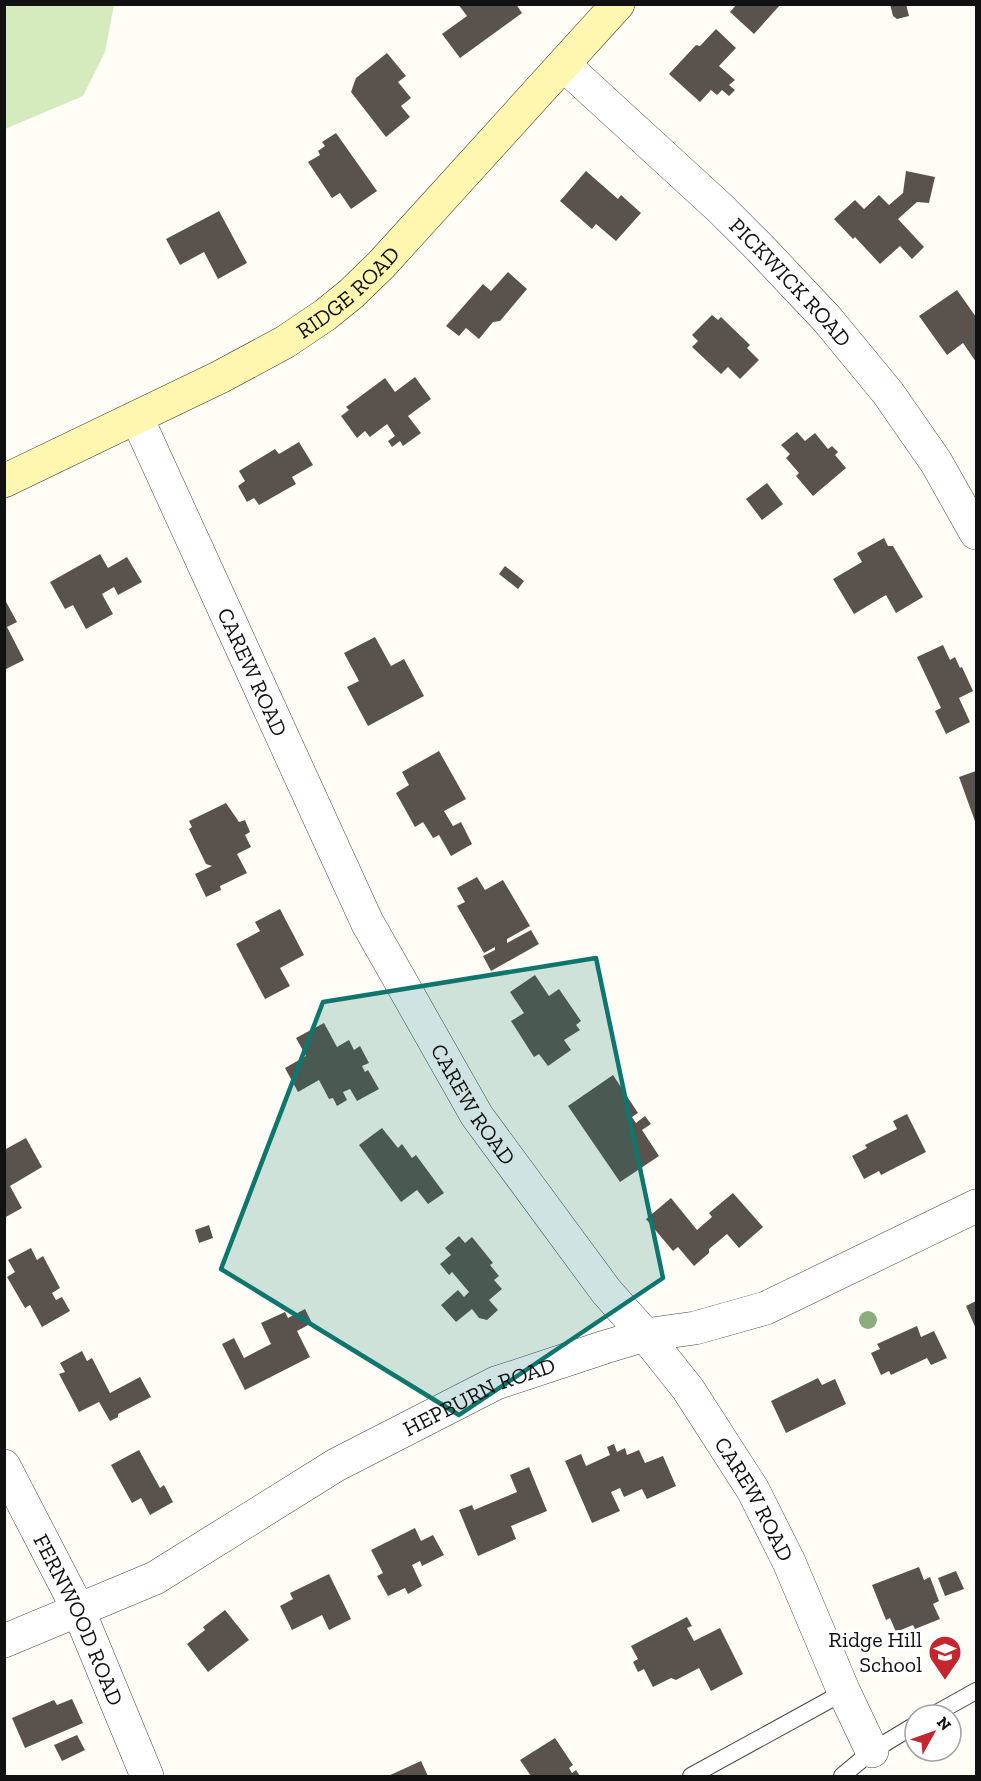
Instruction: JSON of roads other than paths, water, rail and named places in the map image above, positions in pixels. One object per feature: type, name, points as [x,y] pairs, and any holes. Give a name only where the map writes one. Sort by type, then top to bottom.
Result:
[{"type":"main road","name":"RIDGE ROAD","points":[[4,482],[220,377],[285,342],[325,315],[351,294],[417,227],[618,4]]},
{"type":"street","name":"PICKWICK ROAD","points":[[564,65],[721,209],[827,319],[888,393],[936,462],[976,533]]},
{"type":"street","name":"CAREW ROAD","points":[[136,418],[367,922],[477,1116],[606,1291],[688,1389],[753,1490],[789,1562],[844,1692],[872,1751]]},
{"type":"street","name":"HEPBURN ROAD","points":[[4,1641],[155,1578],[336,1465],[496,1383],[645,1335],[695,1328],[766,1308],[976,1206]]},
{"type":"street","name":"FERNWOOD ROAD","points":[[4,1466],[78,1609],[147,1776]]},
{"type":"lane","points":[[954,1703],[976,1691]]},
{"type":"lane","points":[[691,1776],[844,1692]]},
{"type":"lane","points":[[842,1776],[872,1751],[903,1732]]},
{"type":"place","name":"Ridge Hill School","points":[[945,1681]]}]
